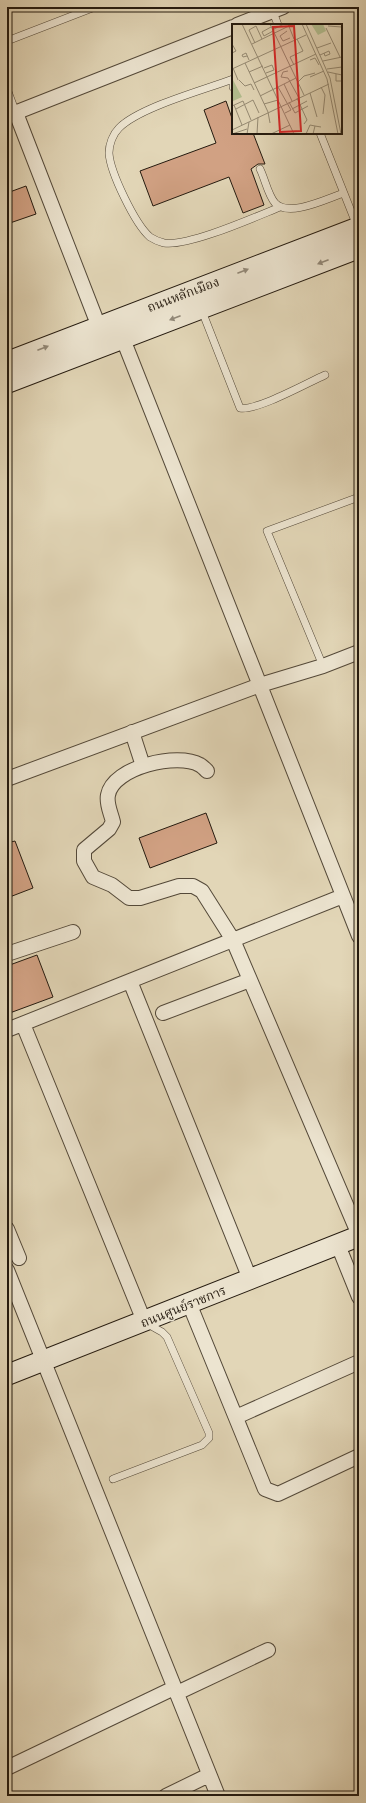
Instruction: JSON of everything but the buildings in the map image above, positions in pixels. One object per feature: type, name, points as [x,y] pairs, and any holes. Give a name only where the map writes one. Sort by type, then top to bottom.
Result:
[{"type":"street","points":[[239,24],[275,8]]},
{"type":"street","points":[[232,27],[12,115],[99,327],[122,339],[359,936]]},
{"type":"street","name":"ถนนหลักเมือง","points":[[7,362],[358,227]]},
{"type":"street","name":"ถนนหลักเมือง","points":[[7,383],[359,248]]},
{"type":"street","points":[[7,779],[260,685],[323,666],[359,652]]},
{"type":"street","points":[[132,732],[143,766]]},
{"type":"street","points":[[207,771],[200,764],[180,761],[143,766],[119,778],[111,787],[108,794],[107,804],[113,822],[109,829],[84,850],[84,861],[93,877],[112,885],[129,898],[140,898],[179,886],[193,886],[202,891],[233,940],[359,1236]]},
{"type":"street","points":[[7,1030],[343,896]]},
{"type":"street","points":[[7,954],[73,932]]},
{"type":"street","points":[[163,1013],[250,980]]},
{"type":"street","points":[[130,981],[250,1279]]},
{"type":"street","points":[[23,1024],[144,1321]]},
{"type":"street","points":[[7,1229],[19,1258]]},
{"type":"street","name":"ถนนศูนย์ราชการ","points":[[7,1375],[359,1236]]},
{"type":"street","points":[[338,1244],[359,1297]]},
{"type":"street","points":[[7,1270],[218,1796]]},
{"type":"street","points":[[189,1303],[265,1489],[278,1494],[359,1456]]},
{"type":"street","points":[[236,1417],[359,1362]]},
{"type":"street","points":[[7,1768],[176,1690],[268,1650]]},
{"type":"street","points":[[166,1796],[209,1774]]},
{"type":"lane","points":[[7,41],[95,7]]},
{"type":"lane","points":[[275,8],[278,24]]},
{"type":"lane","points":[[232,79],[155,107],[128,120],[118,129],[110,142],[109,152],[112,165],[134,217],[150,237],[164,242],[186,241],[221,230],[280,207],[298,208],[344,193]]},
{"type":"lane","points":[[7,89],[12,115]]},
{"type":"lane","points":[[320,134],[358,227]]},
{"type":"lane","points":[[260,169],[274,202],[280,207]]},
{"type":"lane","points":[[201,308],[240,408],[247,409],[262,404],[325,375]]},
{"type":"lane","points":[[323,666],[267,531],[359,498]]},
{"type":"lane","points":[[113,1479],[202,1445],[209,1438],[209,1433],[167,1337],[162,1332],[144,1321]]}]
